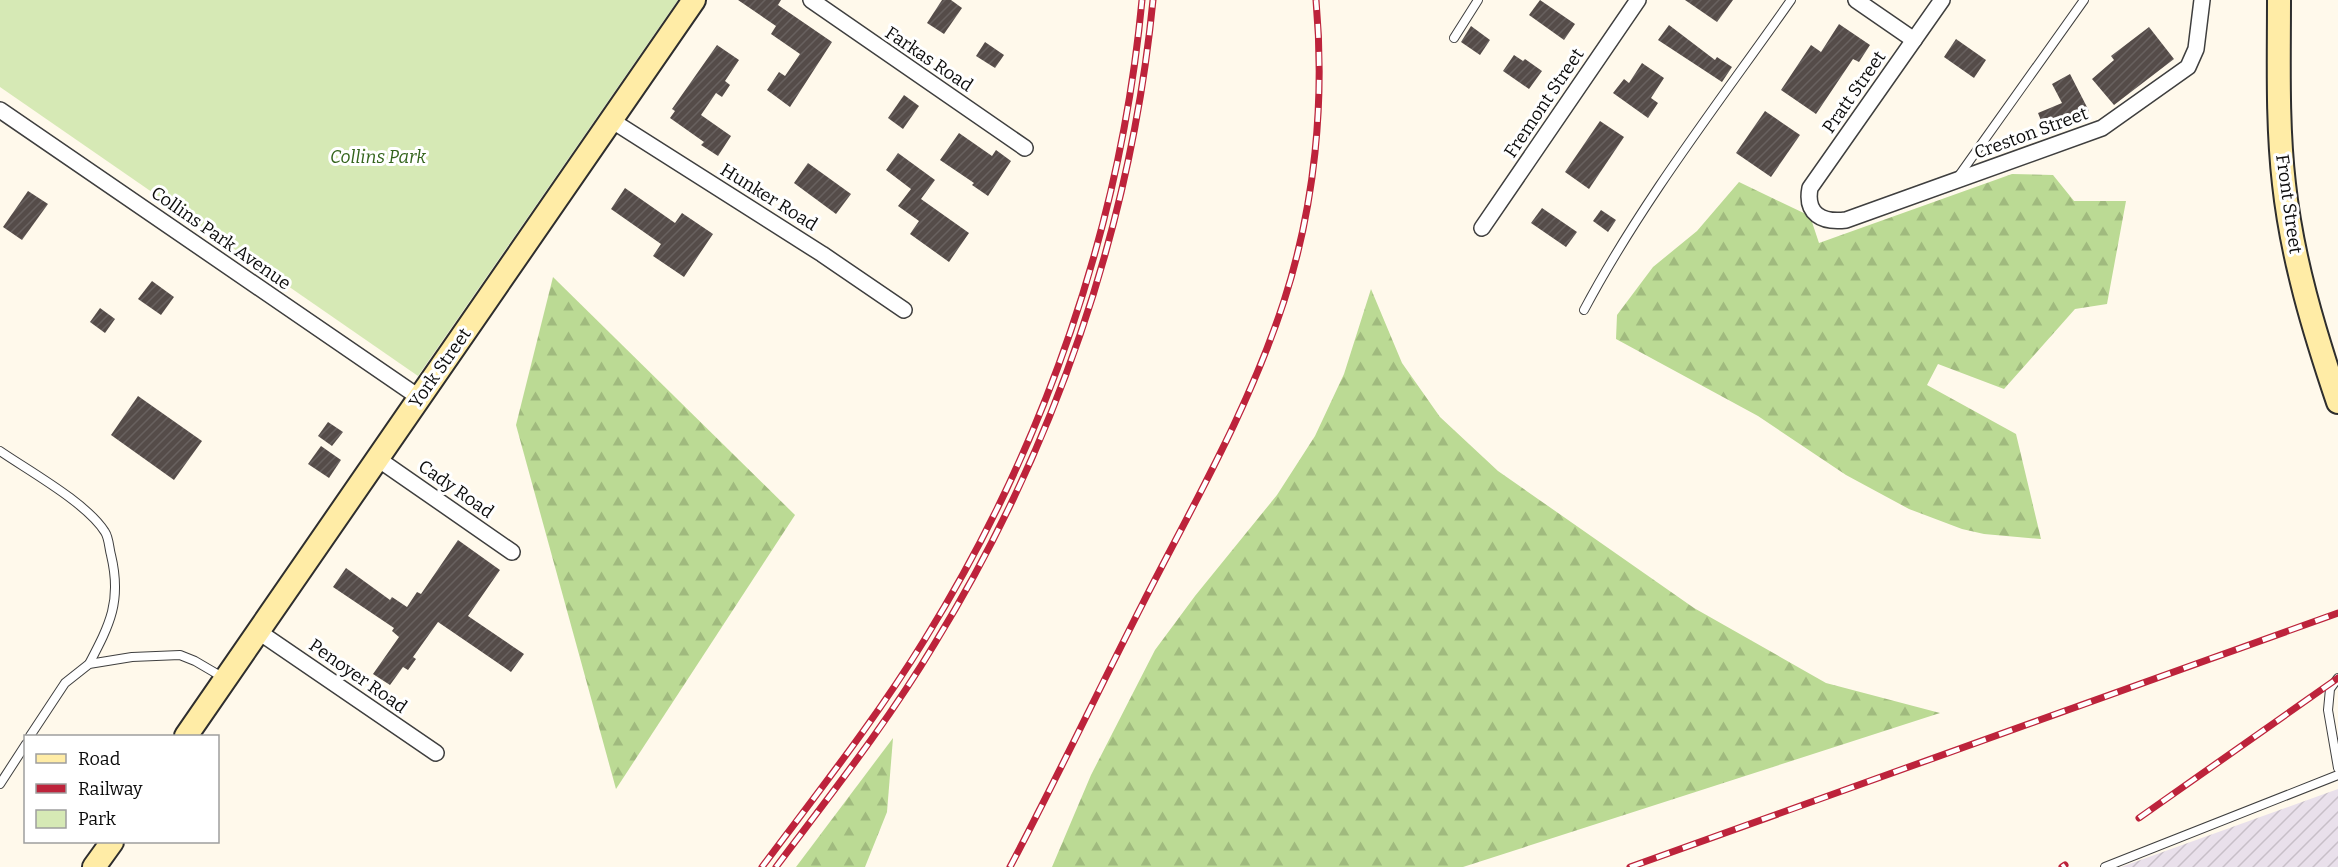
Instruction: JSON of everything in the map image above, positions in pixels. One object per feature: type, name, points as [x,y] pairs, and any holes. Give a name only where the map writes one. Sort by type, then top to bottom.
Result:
[{"type":"street","name":"York Street","points":[[187,735],[694,0]]},
{"type":"street","name":"Farkas Road","points":[[811,0],[1025,148]]},
{"type":"street","name":"Fremont Street","points":[[1482,228],[1638,0]]},
{"type":"street","points":[[1856,0],[1914,40]]},
{"type":"street","name":"Pratt Street","points":[[1811,210],[1808,200],[1810,188],[1942,0]]},
{"type":"street","name":"Creston Street","points":[[1811,210],[1824,219],[1836,222],[1846,220],[2102,128],[2188,67],[2196,49],[2202,0]]},
{"type":"street","name":"Front Street","points":[[2279,0],[2281,146],[2289,222],[2310,311],[2338,402]]},
{"type":"street","name":"Collins Park Avenue","points":[[0,110],[420,398]]},
{"type":"street","name":"Hunker Road","points":[[611,120],[822,254],[904,310]]},
{"type":"street","name":"Cady Road","points":[[378,459],[512,552]]},
{"type":"street","name":"Penoyer Road","points":[[259,632],[436,753]]},
{"type":"street","points":[[94,867],[111,843]]},
{"type":"lane","points":[[1454,38],[1478,0]]},
{"type":"lane","points":[[1584,310],[1605,271],[1671,169],[1791,0]]},
{"type":"lane","points":[[1955,181],[2084,0]]},
{"type":"lane","points":[[0,451],[81,507],[106,533],[114,569],[115,597],[109,626],[89,664],[64,683],[31,735]]},
{"type":"lane","points":[[89,664],[132,657],[180,655],[226,679]]},
{"type":"lane","points":[[2338,678],[2330,689],[2328,710],[2338,768]]},
{"type":"lane","points":[[0,784],[24,747]]},
{"type":"lane","points":[[2105,867],[2338,775]]},
{"type":"shaded area","points":[[2338,789],[2338,867],[2121,867]]},
{"type":"green space","name":"Collins Park","points":[[0,0],[678,0],[418,376],[0,87]]},
{"type":"green space","points":[[2012,174],[2053,175],[2074,201],[2126,201],[2107,304],[2075,309],[2004,389],[1938,364],[1927,385],[2016,434],[2041,539],[1984,534],[1962,529],[1909,509],[1846,475],[1758,416],[1616,339],[1617,315],[1653,267],[1697,231],[1739,182],[1810,216],[1819,243]]},
{"type":"green space","points":[[553,277],[795,515],[616,789],[516,425]]},
{"type":"green space","points":[[1371,289],[1402,363],[1440,417],[1498,471],[1694,608],[1826,683],[1940,713],[1463,867],[1052,867],[1091,775],[1155,650],[1195,596],[1277,495],[1315,436],[1344,374]]},
{"type":"green space","points":[[893,738],[887,812],[865,867],[796,867]]},
{"type":"building","points":[[738,0],[781,0],[778,5],[832,42],[790,107],[767,90],[779,72],[785,76],[800,54],[771,34],[776,26]]},
{"type":"building","points":[[942,0],[951,0],[962,8],[944,34],[927,23]]},
{"type":"building","points":[[1540,0],[1575,24],[1564,40],[1529,15]]},
{"type":"building","points":[[1685,0],[1733,0],[1717,22]]},
{"type":"building","points":[[1839,24],[1870,45],[1859,62],[1853,59],[1816,114],[1781,90],[1811,45],[1821,52]]},
{"type":"building","points":[[1669,25],[1715,60],[1717,57],[1732,67],[1722,82],[1658,40]]},
{"type":"building","points":[[1471,26],[1490,40],[1480,55],[1461,42]]},
{"type":"building","points":[[2149,27],[2174,59],[2114,105],[2092,79],[2114,60],[2111,56]]},
{"type":"building","points":[[1956,39],[1986,60],[1974,78],[1944,57]]},
{"type":"building","points":[[985,42],[1004,55],[995,68],[976,56]]},
{"type":"building","points":[[717,45],[739,60],[725,81],[730,85],[722,97],[716,93],[701,115],[731,136],[718,156],[701,145],[704,142],[670,118],[675,111],[672,109]]},
{"type":"building","points":[[1514,55],[1523,61],[1525,59],[1542,71],[1529,89],[1503,71]]},
{"type":"building","points":[[1642,63],[1664,78],[1651,98],[1658,103],[1648,118],[1613,93],[1624,79],[1629,83]]},
{"type":"building","points":[[2070,74],[2089,111],[2070,121],[2069,118],[2044,128],[2038,113],[2062,103],[2052,84]]},
{"type":"building","points":[[904,95],[919,106],[903,129],[888,118]]},
{"type":"building","points":[[1765,111],[1800,135],[1771,177],[1736,153]]},
{"type":"building","points":[[1600,121],[1624,137],[1589,189],[1565,172]]},
{"type":"building","points":[[959,133],[992,156],[996,150],[1011,161],[988,196],[972,185],[974,183],[940,160]]},
{"type":"building","points":[[898,153],[935,180],[921,199],[969,233],[949,262],[910,234],[919,221],[898,206],[911,189],[886,170]]},
{"type":"building","points":[[808,163],[851,194],[836,214],[794,183]]},
{"type":"building","points":[[625,188],[675,223],[682,213],[713,234],[684,277],[653,256],[661,244],[611,209]]},
{"type":"building","points":[[28,191],[48,204],[22,240],[3,227]]},
{"type":"building","points":[[1542,208],[1577,232],[1566,247],[1531,223]]},
{"type":"building","points":[[1601,210],[1616,220],[1608,232],[1593,221]]},
{"type":"building","points":[[152,281],[174,297],[161,315],[138,299]]},
{"type":"building","points":[[100,308],[115,319],[105,333],[90,322]]},
{"type":"building","points":[[138,396],[202,441],[174,480],[111,435]]},
{"type":"building","points":[[328,422],[343,432],[332,446],[318,436]]},
{"type":"building","points":[[321,446],[341,460],[329,478],[308,464]]},
{"type":"building","points":[[458,540],[500,570],[468,616],[524,654],[511,672],[438,622],[413,657],[416,659],[408,670],[403,667],[390,685],[373,674],[399,637],[392,631],[394,628],[333,587],[346,568],[390,600],[392,597],[407,607],[417,592],[421,594]]},
{"type":"railway","points":[[762,867],[867,727],[906,669],[968,566],[1006,490],[1040,412],[1070,332],[1095,251],[1116,168],[1132,84],[1142,0]]},
{"type":"railway","points":[[776,867],[879,729],[917,672],[978,569],[1016,493],[1050,414],[1080,334],[1106,252],[1126,169],[1142,85],[1153,0]]},
{"type":"railway","points":[[1010,867],[1220,455],[1255,379],[1284,301],[1303,228],[1315,152],[1319,76],[1316,0]]},
{"type":"railway","points":[[1630,867],[2338,613]]},
{"type":"railway","points":[[2139,818],[2338,678]]}]
